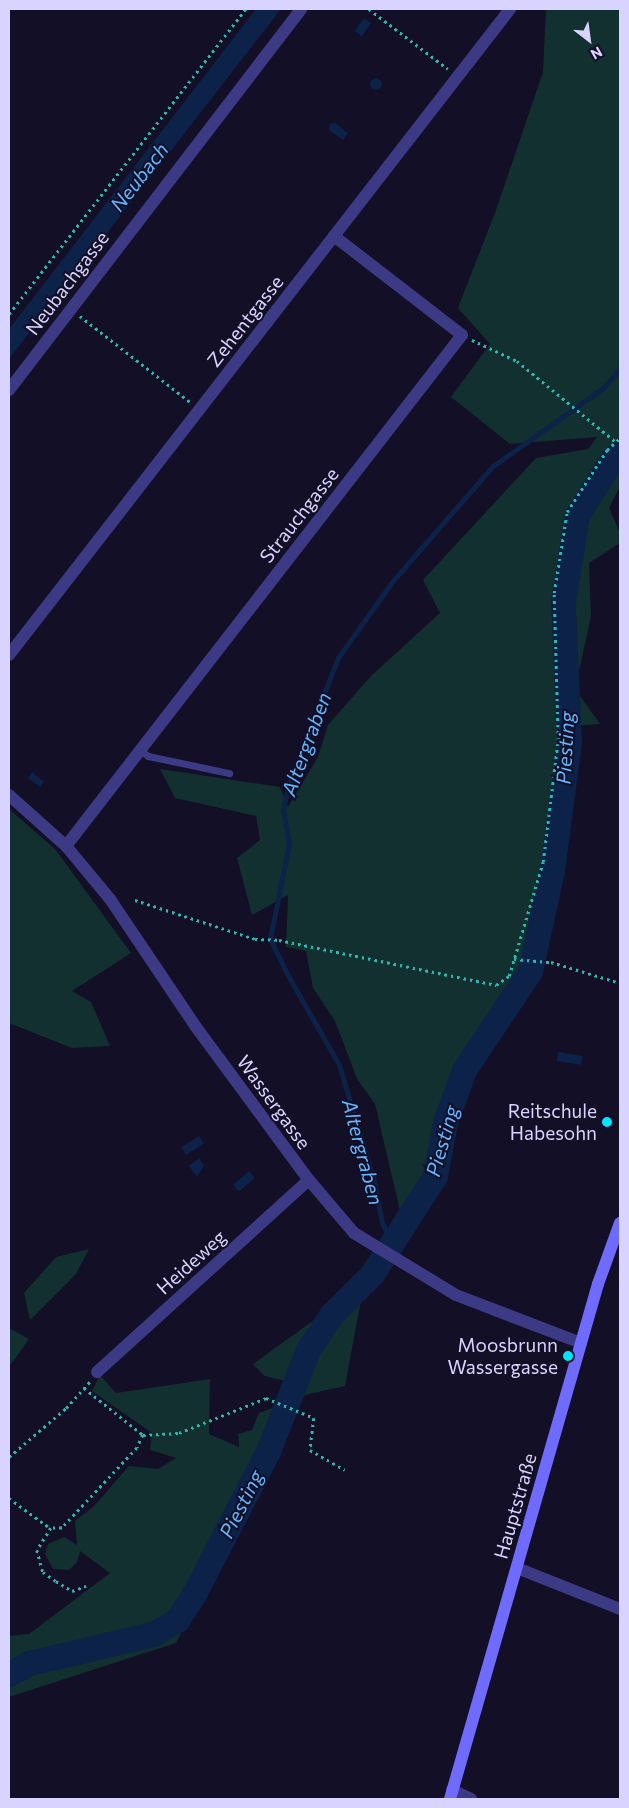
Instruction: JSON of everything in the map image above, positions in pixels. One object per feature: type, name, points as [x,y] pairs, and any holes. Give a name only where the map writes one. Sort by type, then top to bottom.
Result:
[{"type":"main road","name":"Hauptstraße","points":[[451,1795],[581,1343],[620,1223]]},
{"type":"street","name":"Neubachgasse","points":[[9,390],[301,9]]},
{"type":"street","name":"Zehentgasse","points":[[9,655],[510,9]]},
{"type":"street","points":[[334,236],[462,335]]},
{"type":"street","name":"Strauchgasse","points":[[66,846],[462,335]]},
{"type":"street","name":"Wassergasse","points":[[9,795],[66,846],[110,899],[196,1027],[309,1180],[343,1222],[368,1243],[483,1307],[581,1343]]},
{"type":"street","name":"Heideweg","points":[[97,1372],[309,1180]]},
{"type":"street","points":[[517,1568],[620,1609]]},
{"type":"street","points":[[451,1795],[471,1799]]},
{"type":"lane","points":[[140,750],[148,756],[229,773]]},
{"type":"path","points":[[9,314],[246,9]]},
{"type":"path","points":[[369,9],[458,76]]},
{"type":"path","points":[[71,308],[200,410]]},
{"type":"path","points":[[462,335],[516,361],[570,407],[616,442]]},
{"type":"path","points":[[135,900],[255,939],[280,940],[496,985],[509,976],[543,862],[558,740],[554,593],[567,512],[607,450],[620,438]]},
{"type":"path","points":[[514,959],[551,962],[620,983]]},
{"type":"path","points":[[9,1457],[84,1388],[97,1372]]},
{"type":"path","points":[[84,1388],[143,1435],[179,1433],[266,1398],[314,1418],[310,1450],[345,1470]]},
{"type":"path","points":[[9,1498],[50,1528],[62,1528],[137,1448],[143,1435]]},
{"type":"path","points":[[50,1528],[37,1550],[43,1572],[72,1590],[86,1586]]},
{"type":"green space","points":[[546,9],[620,9],[620,486],[609,508],[620,533],[620,543],[589,563],[591,616],[575,689],[600,724],[574,726],[572,747],[561,745],[543,877],[548,879],[524,968],[454,1072],[426,1176],[401,1215],[375,1104],[357,1079],[335,1021],[313,988],[306,951],[286,947],[288,895],[252,915],[237,858],[260,840],[256,816],[175,798],[160,769],[280,787],[288,807],[318,757],[328,725],[371,676],[440,613],[423,580],[536,458],[588,449],[597,437],[510,444],[451,397],[490,344],[458,308],[496,210],[543,72]]},
{"type":"green space","points":[[9,809],[55,849],[131,953],[72,991],[91,1002],[110,1046],[72,1048],[9,1023]]},
{"type":"green space","points":[[89,1249],[76,1274],[30,1320],[24,1293],[56,1257]]},
{"type":"green space","points":[[364,1284],[345,1386],[305,1395],[176,1643],[9,1697],[9,1636],[29,1634],[110,1573],[80,1551],[77,1562],[69,1570],[53,1569],[45,1554],[48,1544],[64,1537],[77,1545],[75,1521],[94,1506],[129,1466],[158,1469],[176,1458],[150,1450],[152,1433],[92,1391],[100,1375],[116,1393],[210,1379],[209,1434],[239,1447],[238,1434],[252,1430],[259,1413],[277,1406],[285,1381],[265,1376],[253,1364]]},
{"type":"green space","points":[[9,1328],[29,1339],[9,1367]]},
{"type":"water","name":"Neubach","points":[[256,9],[281,9],[9,359],[9,329]]},
{"type":"water","points":[[364,18],[371,23],[362,36],[355,31]]},
{"type":"water","points":[[374,78],[378,78],[382,84],[378,90],[374,90],[370,86],[370,82]]},
{"type":"water","points":[[335,123],[348,133],[343,140],[329,130],[330,124]]},
{"type":"water","points":[[32,772],[44,782],[40,787],[28,778]]},
{"type":"water","points":[[558,1052],[583,1056],[581,1065],[557,1061]]},
{"type":"water","points":[[199,1136],[204,1144],[186,1155],[181,1147]]},
{"type":"water","points":[[199,1158],[204,1166],[197,1177],[189,1166]]},
{"type":"water","points":[[249,1171],[255,1178],[239,1192],[233,1185]]},
{"type":"waterway","name":"Altergraben","points":[[391,1242],[382,1223],[374,1181],[339,1065],[288,976],[270,939],[289,844],[283,811],[287,790],[338,658],[392,582],[493,466],[603,388],[620,369]]},
{"type":"waterway","name":"Piesting","points":[[9,1674],[29,1663],[153,1634],[177,1620],[195,1592],[268,1451],[308,1350],[331,1315],[372,1274],[435,1176],[445,1122],[464,1070],[530,971],[552,871],[569,741],[563,602],[577,515],[613,458],[620,453]]},
{"type":"place","name":"Reitschule Habesohn","points":[[607,1122]]},
{"type":"place","name":"Moosbrunn Wassergasse","points":[[568,1356]]}]
